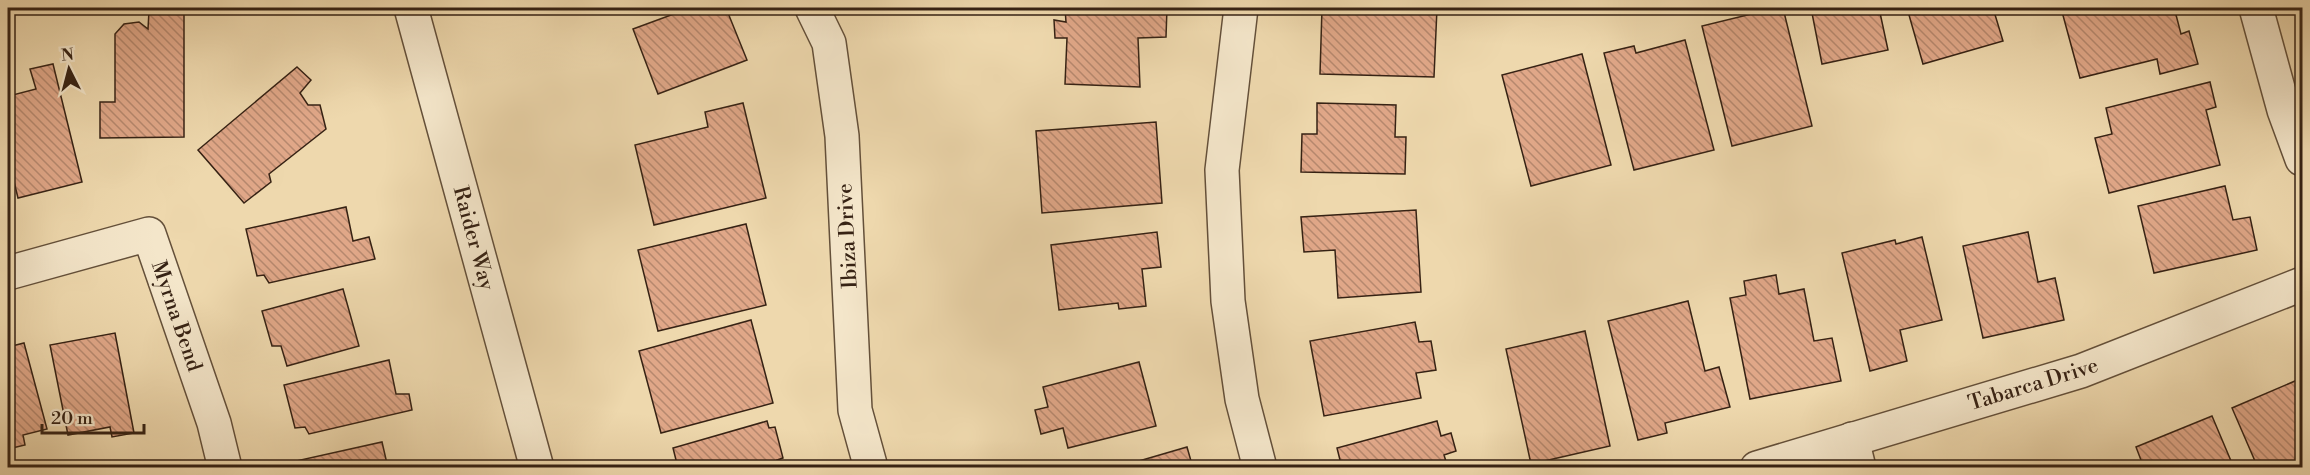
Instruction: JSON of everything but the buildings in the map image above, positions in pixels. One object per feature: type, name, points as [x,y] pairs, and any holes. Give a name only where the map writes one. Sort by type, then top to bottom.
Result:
[{"type":"street","name":"Raider Way","points":[[411,8],[537,468]]},
{"type":"street","name":"Ibiza Drive","points":[[812,8],[830,43],[841,124],[855,410],[871,468]]},
{"type":"street","points":[[1241,8],[1223,182],[1228,301],[1242,399],[1260,468]]},
{"type":"street","points":[[2256,8],[2284,110],[2302,159]]},
{"type":"street","name":"Myrna Bend","points":[[8,273],[149,234],[214,423],[225,468]]},
{"type":"street","name":"Tabarca Drive","points":[[1757,468],[1856,453],[2081,371],[2302,284]]}]
